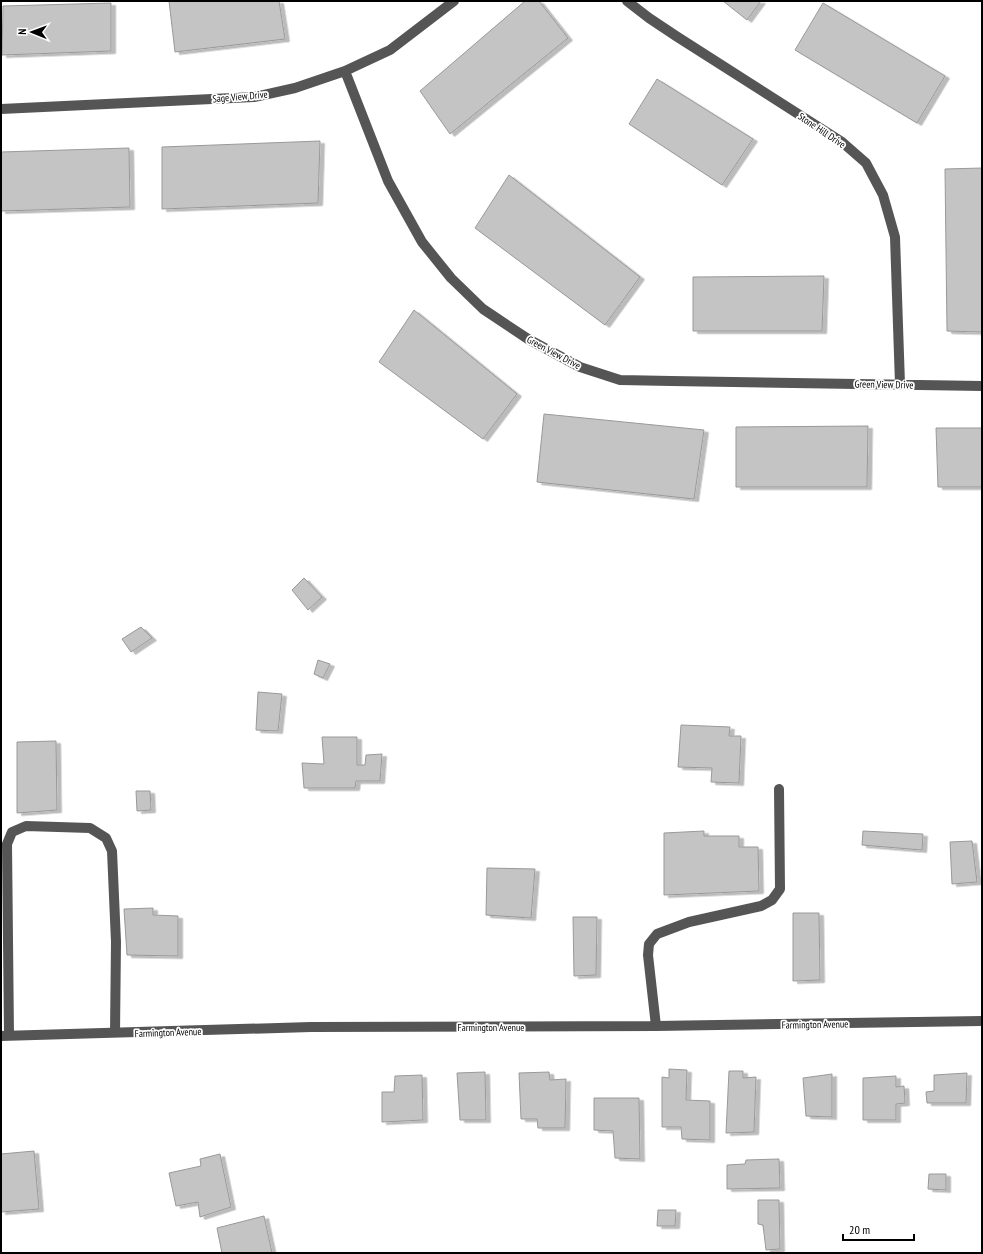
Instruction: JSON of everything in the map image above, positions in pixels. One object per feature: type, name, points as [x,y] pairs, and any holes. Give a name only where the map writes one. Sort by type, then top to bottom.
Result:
[{"type":"street","name":"Sage View Drive","points":[[1,109],[254,96],[295,88],[345,71],[390,50],[454,1]]},
{"type":"street","name":"Stone Hill Drive","points":[[627,1],[670,32],[842,142],[866,163],[884,195],[894,237],[900,384]]},
{"type":"street","name":"Green View Drive","points":[[345,71],[388,181],[422,242],[451,278],[483,309],[528,339],[580,367],[620,380],[982,386]]},
{"type":"street","points":[[656,1026],[648,955],[649,944],[657,934],[689,922],[761,906],[772,900],[780,889],[779,789]]},
{"type":"street","points":[[5,1036],[7,844],[12,832],[26,826],[90,828],[106,838],[112,851],[116,942],[115,1033]]},
{"type":"street","name":"Farmington Avenue","points":[[5,1036],[311,1027],[656,1026],[982,1021]]},
{"type":"building","points":[[169,1],[279,1],[285,39],[175,52]]},
{"type":"building","points":[[525,1],[539,1],[568,38],[450,134],[420,91]]},
{"type":"building","points":[[723,1],[761,1],[747,20]]},
{"type":"building","points":[[111,3],[111,51],[2,55],[3,6]]},
{"type":"building","points":[[823,3],[945,76],[917,123],[795,50]]},
{"type":"building","points":[[657,79],[753,139],[722,185],[629,124]]},
{"type":"building","points":[[320,141],[318,203],[162,209],[162,147]]},
{"type":"building","points":[[129,148],[130,207],[1,211],[1,152]]},
{"type":"building","points":[[982,168],[982,332],[947,331],[945,169]]},
{"type":"building","points":[[509,175],[640,277],[605,325],[475,228]]},
{"type":"building","points":[[824,276],[822,331],[693,331],[693,277]]},
{"type":"building","points":[[414,310],[517,394],[483,439],[379,362]]},
{"type":"building","points":[[544,414],[704,430],[694,499],[537,482]]},
{"type":"building","points":[[868,426],[867,487],[736,487],[736,427]]},
{"type":"building","points":[[936,428],[982,428],[982,487],[938,487]]},
{"type":"building","points":[[304,578],[322,597],[308,610],[292,590]]},
{"type":"building","points":[[141,627],[152,638],[131,652],[122,639]]},
{"type":"building","points":[[318,660],[330,664],[323,678],[314,674]]},
{"type":"building","points":[[258,692],[282,694],[278,731],[256,730]]},
{"type":"building","points":[[681,725],[730,727],[729,736],[741,736],[739,783],[711,782],[712,768],[678,767]]},
{"type":"building","points":[[322,737],[357,737],[357,765],[365,765],[366,755],[382,754],[380,781],[356,781],[355,788],[304,788],[302,763],[324,764]]},
{"type":"building","points":[[56,741],[57,810],[17,813],[17,742]]},
{"type":"building","points":[[136,791],[150,791],[151,810],[137,811]]},
{"type":"building","points":[[704,831],[704,836],[739,836],[739,847],[758,847],[759,891],[664,895],[664,833]]},
{"type":"building","points":[[863,831],[923,834],[922,850],[862,845]]},
{"type":"building","points":[[972,841],[977,882],[952,884],[950,842]]},
{"type":"building","points":[[487,868],[535,869],[531,918],[486,915]]},
{"type":"building","points":[[153,908],[153,915],[178,916],[178,956],[127,955],[124,909]]},
{"type":"building","points":[[793,913],[819,913],[820,980],[793,981]]},
{"type":"building","points":[[573,917],[597,917],[596,975],[574,976]]},
{"type":"building","points":[[669,1069],[687,1070],[686,1100],[710,1101],[710,1140],[682,1139],[681,1127],[662,1127],[662,1077],[669,1078]]},
{"type":"building","points":[[729,1071],[743,1071],[743,1078],[756,1077],[754,1132],[726,1133]]},
{"type":"building","points":[[485,1072],[486,1120],[460,1120],[457,1073]]},
{"type":"building","points":[[549,1072],[550,1080],[566,1079],[565,1128],[538,1128],[537,1119],[521,1119],[519,1073]]},
{"type":"building","points":[[967,1073],[966,1103],[927,1103],[926,1092],[934,1091],[934,1075]]},
{"type":"building","points":[[832,1074],[832,1117],[806,1116],[803,1078]]},
{"type":"building","points":[[422,1075],[423,1120],[382,1122],[382,1092],[394,1092],[395,1076]]},
{"type":"building","points":[[896,1076],[896,1087],[904,1086],[905,1103],[896,1104],[896,1120],[863,1120],[863,1078]]},
{"type":"building","points":[[594,1098],[639,1098],[640,1159],[615,1158],[613,1131],[594,1130]]},
{"type":"building","points":[[34,1151],[39,1209],[1,1212],[1,1154]]},
{"type":"building","points":[[220,1154],[231,1207],[200,1217],[198,1202],[176,1206],[169,1173],[201,1166],[200,1159]]},
{"type":"building","points":[[779,1159],[780,1188],[727,1189],[727,1165],[745,1164],[746,1160]]},
{"type":"building","points":[[929,1174],[946,1174],[946,1190],[928,1189]]},
{"type":"building","points":[[758,1200],[779,1200],[780,1249],[766,1250],[763,1225],[758,1224]]},
{"type":"building","points":[[658,1210],[676,1210],[675,1226],[657,1226]]},
{"type":"building","points":[[264,1216],[272,1253],[222,1253],[217,1228]]}]
